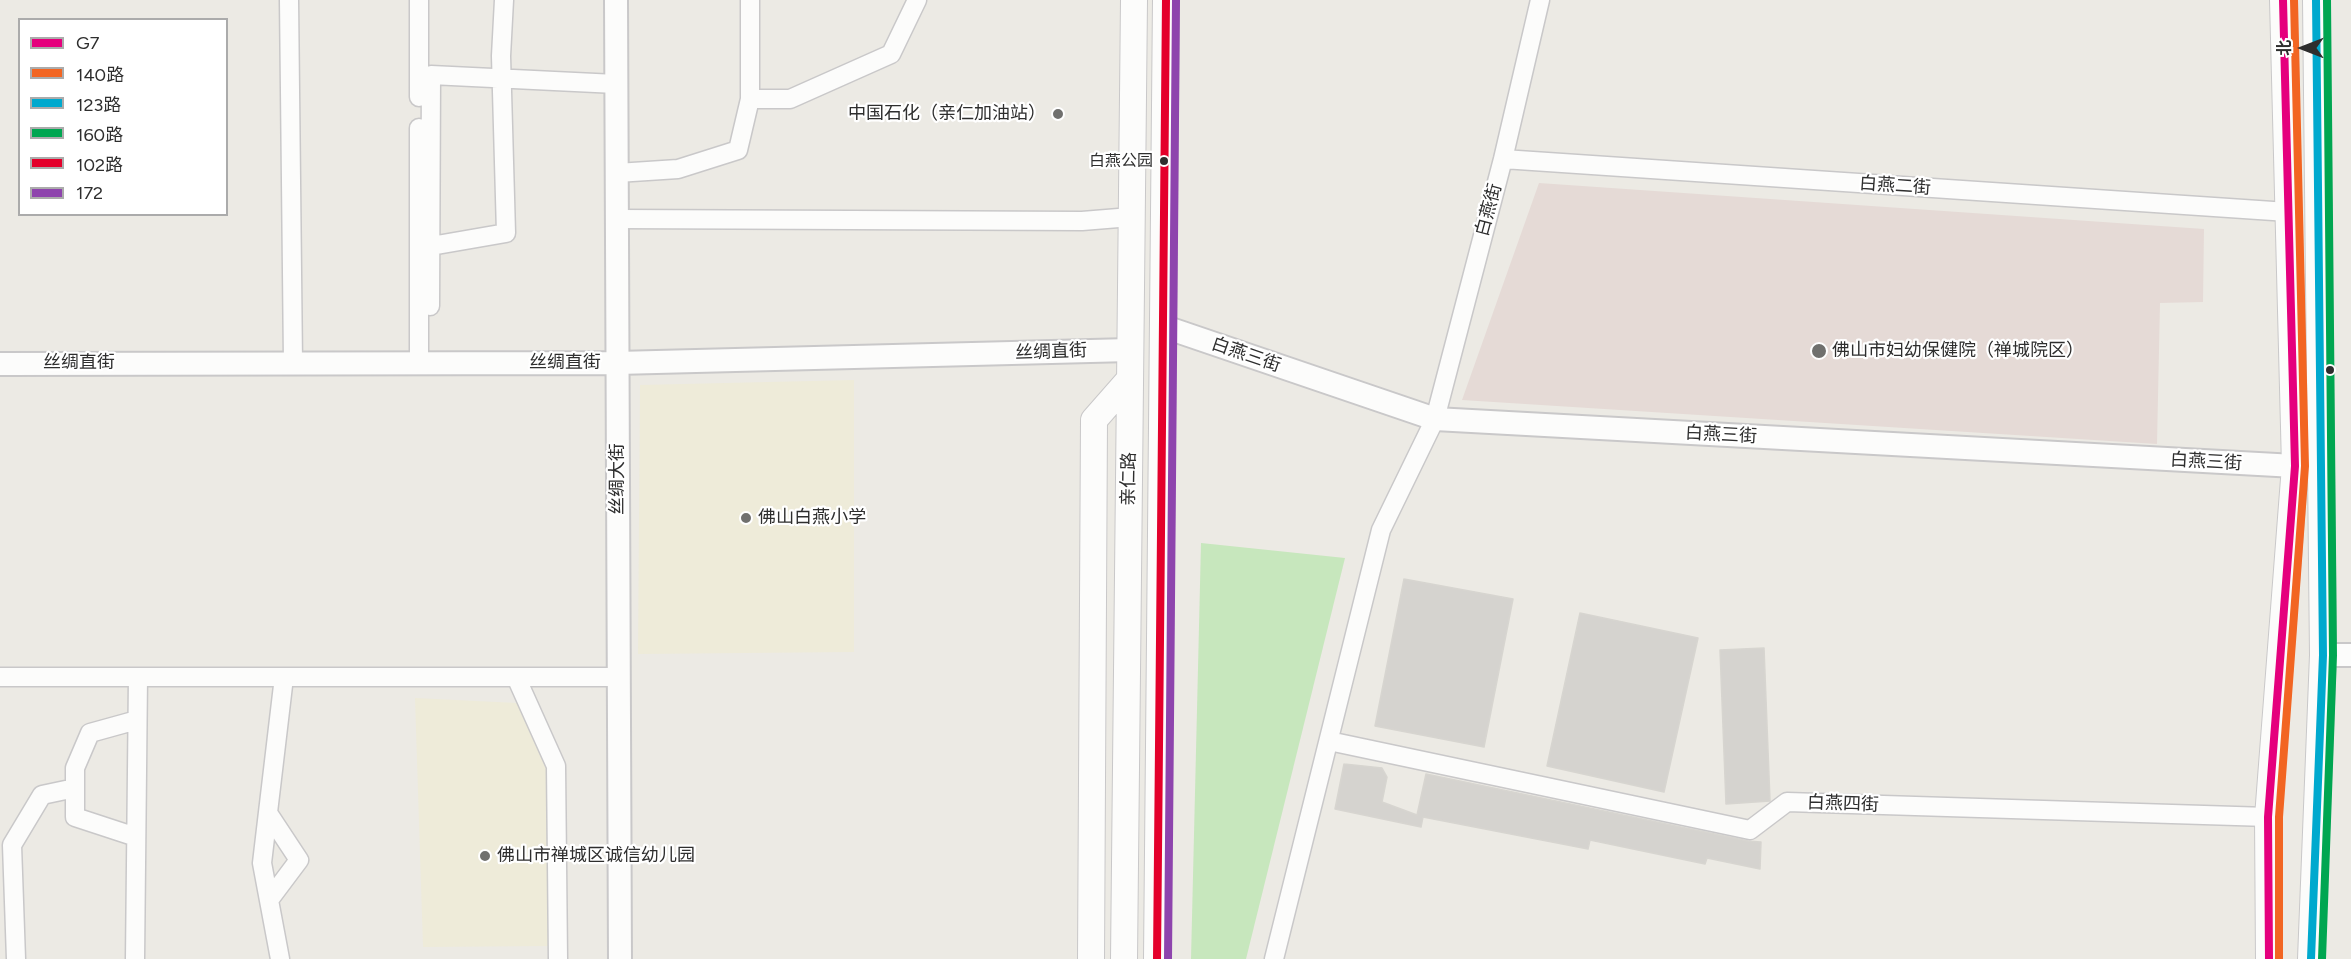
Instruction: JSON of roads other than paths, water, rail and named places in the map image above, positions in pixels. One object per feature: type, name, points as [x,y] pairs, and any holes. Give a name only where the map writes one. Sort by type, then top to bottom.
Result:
[{"type":"main road","name":"亲仁路","points":[[1124,959],[1134,0]]},
{"type":"main road","name":"亲仁路","points":[[1157,959],[1166,0]]},
{"type":"main road","points":[[2269,959],[2268,817],[2295,466],[2283,0]]},
{"type":"main road","points":[[2311,959],[2323,655],[2316,0]]},
{"type":"main road","points":[[1090,959],[1094,420],[1130,379]]},
{"type":"street","points":[[289,0],[293,363]]},
{"type":"street","points":[[418,363],[419,0]]},
{"type":"street","points":[[431,246],[506,233],[502,77],[504,0]]},
{"type":"street","name":"丝绸大街","points":[[616,0],[620,959]]},
{"type":"street","points":[[617,173],[678,170],[738,150],[750,99],[750,0]]},
{"type":"street","points":[[750,99],[790,99],[891,54],[917,0]]},
{"type":"street","name":"白燕街","points":[[1274,959],[1382,530],[1435,419],[1503,159],[1540,0]]},
{"type":"street","points":[[430,306],[431,75],[616,84]]},
{"type":"street","name":"白燕二街","points":[[1503,159],[2288,212]]},
{"type":"street","points":[[617,219],[1082,220],[1131,217]]},
{"type":"street","name":"白燕三街","points":[[1162,326],[1435,419],[2295,466]]},
{"type":"street","name":"丝绸直街","points":[[0,364],[617,363],[1130,350]]},
{"type":"street","points":[[2323,655],[2351,655]]},
{"type":"street","points":[[0,678],[619,678]]},
{"type":"street","points":[[135,959],[138,678]]},
{"type":"street","points":[[280,959],[262,863],[284,678]]},
{"type":"street","points":[[516,678],[556,766],[558,959]]},
{"type":"street","points":[[136,837],[75,817],[75,768],[90,733],[137,720]]},
{"type":"street","name":"白燕四街","points":[[1329,741],[1750,830],[1787,802],[2268,817]]},
{"type":"street","points":[[16,959],[12,845],[42,795],[75,788]]},
{"type":"street","points":[[268,813],[299,860],[269,900]]},
{"type":"place","name":"中国石化（亲仁加油站）","points":[[1058,114]]},
{"type":"place","name":"白燕公园","points":[[1164,161]]},
{"type":"place","name":"佛山市妇幼保健院（禅城院区）","points":[[1819,351]]},
{"type":"place","name":"佛山白燕小学","points":[[746,518]]},
{"type":"place","name":"佛山市禅城区诚信幼儿园","points":[[485,856]]}]
